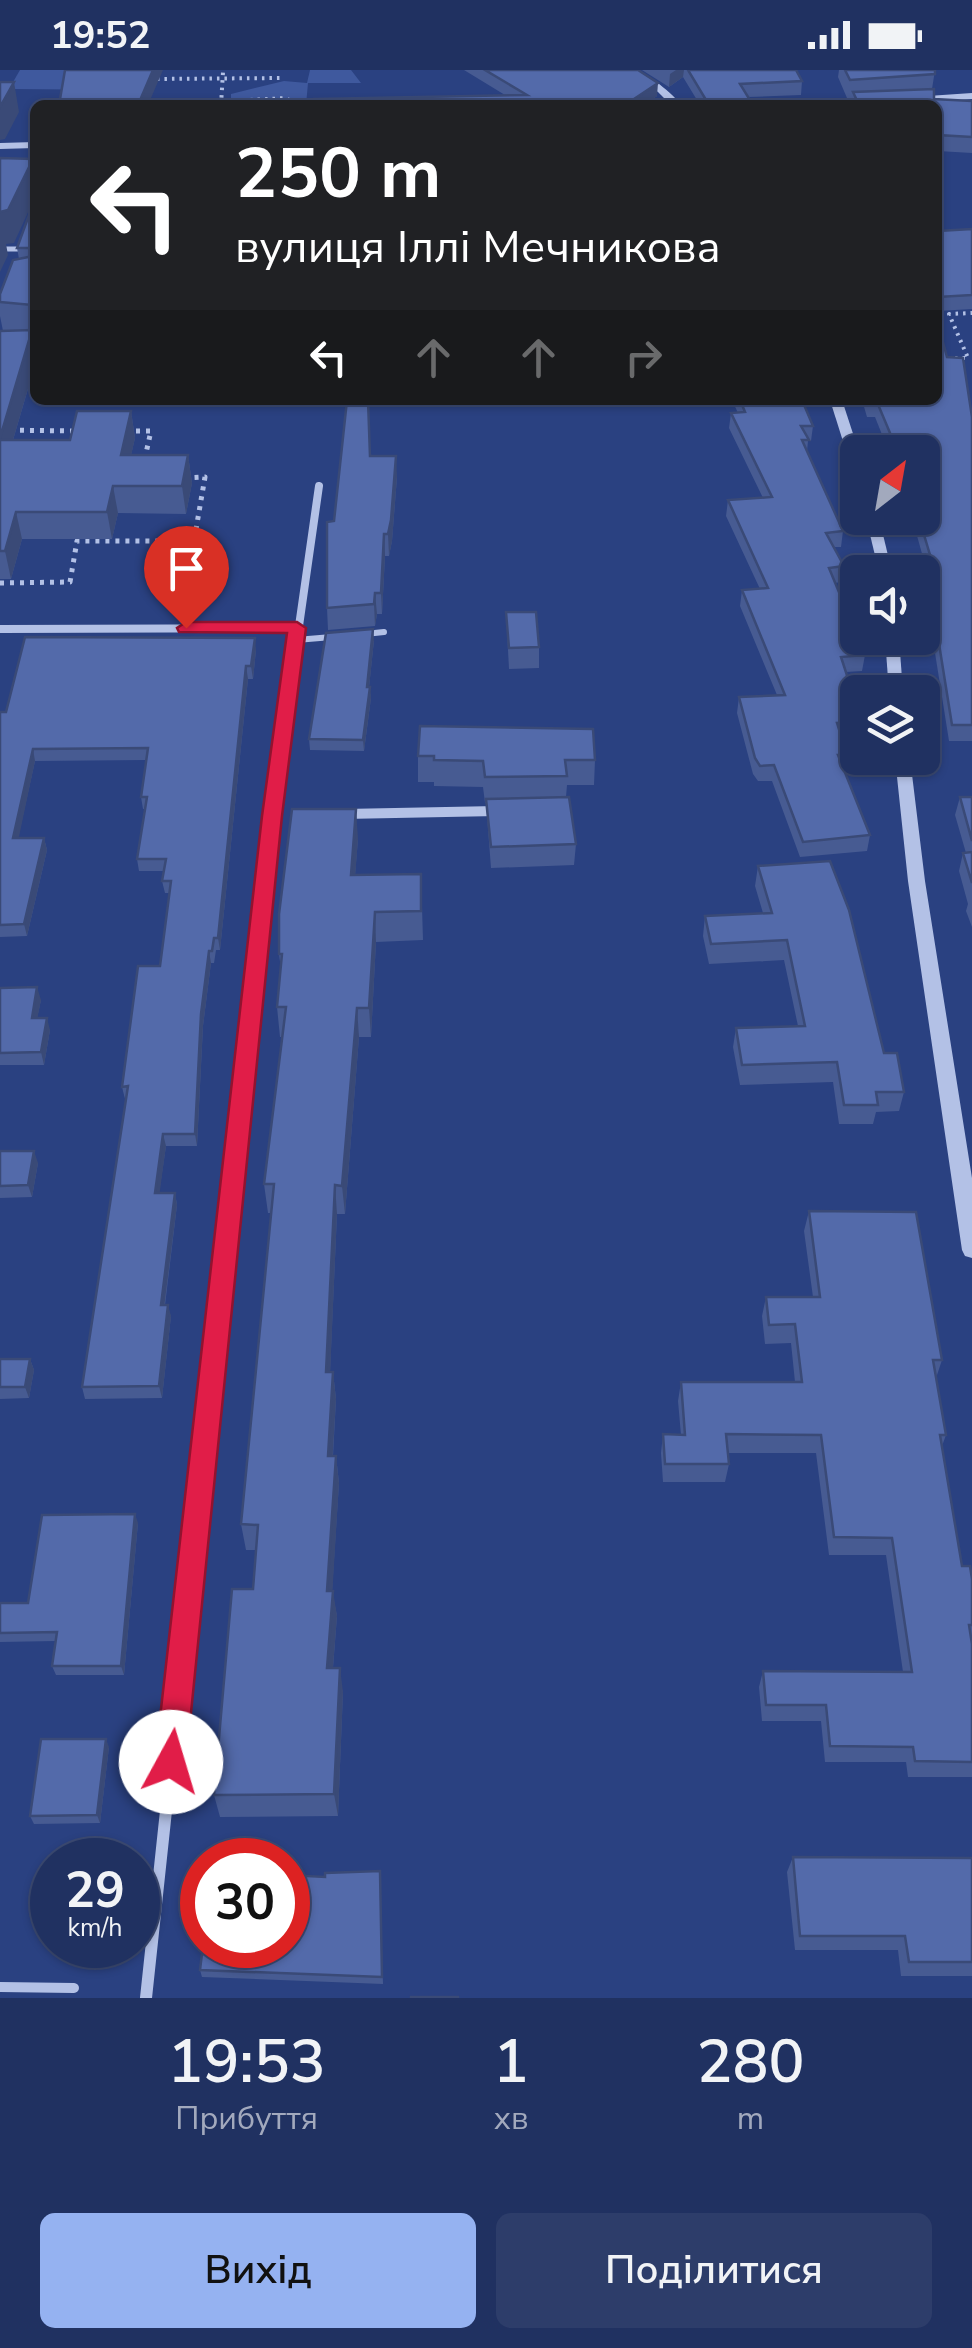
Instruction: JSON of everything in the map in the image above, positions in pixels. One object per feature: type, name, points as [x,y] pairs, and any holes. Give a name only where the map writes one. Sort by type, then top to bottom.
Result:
[{"type":"street","points":[[628,70],[672,100]]},
{"type":"street","points":[[915,100],[972,96]]},
{"type":"street","points":[[0,146],[30,145]]},
{"type":"street","points":[[838,405],[847,435]]},
{"type":"street","points":[[146,1998],[272,816],[319,486]]},
{"type":"street","points":[[0,628],[297,634]]},
{"type":"street","points":[[903,775],[908,827],[956,1115],[972,1250]]},
{"type":"street","points":[[331,814],[508,811]]},
{"type":"street","points":[[272,816],[292,815]]},
{"type":"lane","points":[[0,249],[30,250]]},
{"type":"lane","points":[[297,634],[384,632]]},
{"type":"lane","points":[[0,1987],[74,1988]]},
{"type":"path","points":[[152,70],[152,80],[281,78]]},
{"type":"path","points":[[221,100],[223,72]]},
{"type":"path","points":[[248,100],[292,100]]},
{"type":"path","points":[[952,358],[968,358],[949,314],[972,313]]},
{"type":"path","points":[[0,430],[95,430]]},
{"type":"path","points":[[114,430],[151,430],[140,479]]},
{"type":"path","points":[[0,583],[70,582],[76,541],[194,541],[206,477],[173,478]]},
{"type":"shaded area","points":[[20,70],[135,70],[137,90],[9,89]]},
{"type":"shaded area","points":[[310,70],[351,70],[361,83],[308,83],[306,100],[231,100],[231,94],[284,81],[307,83]]},
{"type":"building","points":[[65,70],[153,70],[140,100],[60,100]]},
{"type":"building","points":[[485,70],[638,70],[658,83],[632,100],[314,100],[314,99],[527,95]]},
{"type":"building","points":[[688,70],[796,70],[802,81],[740,84],[750,100],[706,100]]},
{"type":"building","points":[[845,70],[935,70],[935,74],[850,80]]},
{"type":"building","points":[[0,82],[14,82],[0,107]]},
{"type":"building","points":[[934,89],[934,99],[972,101],[972,137],[942,135],[942,100],[857,100],[853,92]]},
{"type":"building","points":[[0,158],[30,159],[8,210],[0,212]]},
{"type":"building","points":[[29,215],[30,215],[30,250],[17,248]]},
{"type":"building","points":[[972,229],[972,295],[942,297],[942,231]]},
{"type":"building","points":[[30,257],[30,305],[0,302],[13,260]]},
{"type":"building","points":[[30,330],[0,438],[0,331]]},
{"type":"building","points":[[942,339],[947,357],[963,358],[972,417],[972,725],[952,725],[940,650],[940,555],[930,555],[924,535],[940,535],[940,435],[891,435],[878,405],[942,405]]},
{"type":"building","points":[[346,405],[368,405],[370,456],[396,456],[391,520],[388,534],[384,534],[381,593],[375,593],[374,604],[327,608],[327,522],[334,521]]},
{"type":"building","points":[[742,405],[804,405],[813,426],[801,426],[809,440],[802,440],[840,524],[840,531],[826,533],[840,559],[840,567],[829,568],[840,595],[840,655],[865,655],[841,657],[847,675],[840,675],[840,775],[846,775],[870,835],[803,842],[774,765],[760,766],[755,758],[739,697],[785,695],[742,590],[768,588],[728,500],[772,497],[731,413],[745,412]]},
{"type":"building","points":[[77,411],[131,411],[121,455],[188,455],[182,486],[113,486],[107,512],[16,512],[5,551],[0,551],[0,440],[70,440]]},
{"type":"building","points":[[506,612],[536,612],[539,647],[509,648]]},
{"type":"building","points":[[373,629],[363,740],[309,739],[326,633]]},
{"type":"building","points":[[25,637],[255,638],[251,666],[246,666],[218,938],[214,938],[209,951],[201,1014],[195,1134],[163,1134],[155,1193],[175,1193],[161,1305],[168,1305],[159,1386],[82,1387],[128,1086],[122,1087],[138,966],[160,966],[171,881],[162,881],[166,859],[137,859],[147,797],[141,797],[148,748],[33,749],[13,838],[44,838],[24,924],[0,925],[0,712],[6,712]]},
{"type":"building","points":[[420,726],[593,729],[595,760],[565,760],[567,776],[485,777],[483,761],[418,756]]},
{"type":"building","points":[[569,797],[576,844],[491,847],[486,799]]},
{"type":"building","points":[[960,797],[972,797],[972,841]]},
{"type":"building","points":[[292,809],[356,809],[351,875],[421,874],[421,911],[375,912],[369,1008],[357,1008],[342,1186],[335,1185],[326,1372],[333,1372],[328,1456],[336,1456],[327,1591],[333,1591],[327,1668],[340,1668],[334,1794],[214,1795],[232,1589],[253,1589],[258,1525],[241,1524],[274,1184],[264,1184],[286,1007],[277,1007],[282,954],[279,914]]},
{"type":"building","points":[[972,852],[972,883],[963,853]]},
{"type":"building","points":[[830,861],[849,910],[884,1053],[897,1053],[904,1092],[876,1092],[878,1105],[844,1105],[837,1062],[742,1065],[736,1028],[805,1026],[787,940],[711,944],[705,916],[772,913],[758,866]]},
{"type":"building","points":[[37,987],[32,1018],[47,1018],[41,1052],[0,1053],[0,988]]},
{"type":"building","points":[[0,1151],[34,1151],[28,1185],[0,1186]]},
{"type":"building","points":[[809,1211],[916,1212],[942,1360],[933,1360],[946,1435],[940,1435],[962,1566],[970,1566],[972,1579],[972,1762],[915,1761],[913,1747],[830,1746],[826,1705],[766,1705],[763,1671],[912,1672],[892,1538],[834,1537],[821,1435],[726,1434],[729,1464],[665,1464],[663,1434],[685,1435],[681,1382],[802,1382],[795,1324],[769,1325],[766,1297],[820,1297]]},
{"type":"building","points":[[0,1359],[30,1359],[25,1387],[0,1387]]},
{"type":"building","points":[[135,1514],[121,1666],[52,1666],[57,1632],[0,1633],[0,1603],[28,1603],[42,1515]]},
{"type":"building","points":[[41,1739],[106,1739],[97,1815],[30,1816]]},
{"type":"building","points":[[793,1857],[972,1858],[972,1962],[909,1962],[905,1936],[800,1936]]},
{"type":"building","points":[[380,1871],[382,1977],[200,1970],[310,1968],[310,1876],[325,1877],[325,1873]]},
{"type":"route","points":[[171,1762],[272,816],[297,628],[186,628]]}]
